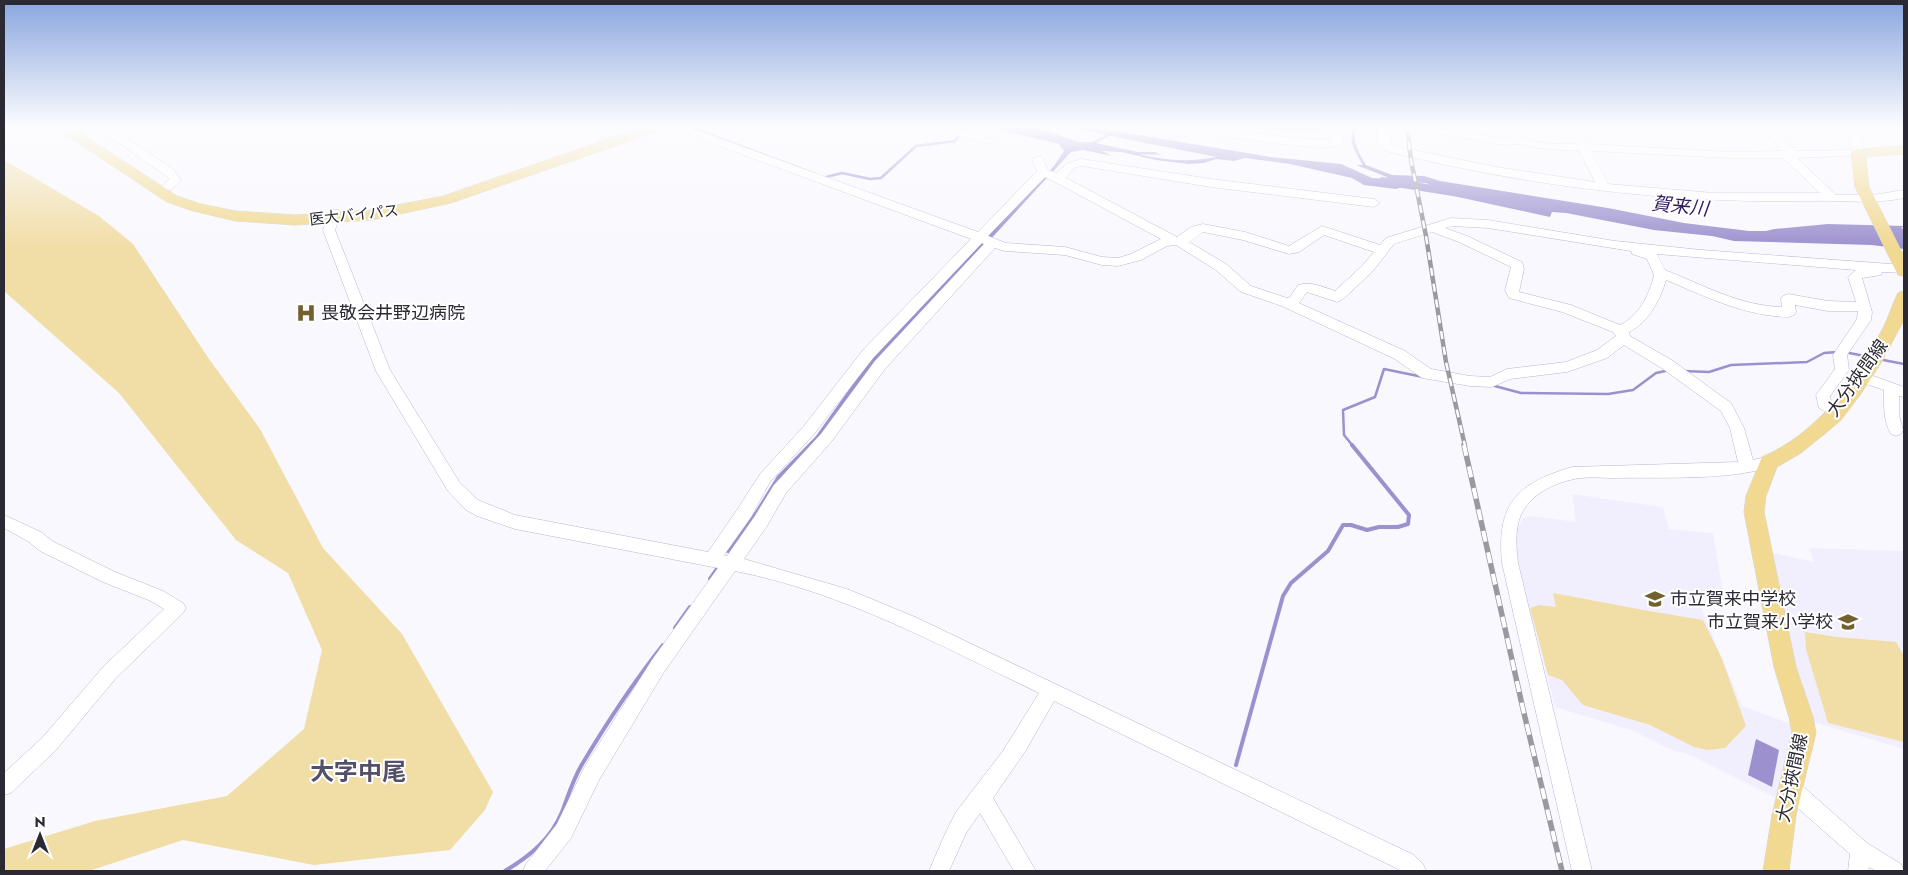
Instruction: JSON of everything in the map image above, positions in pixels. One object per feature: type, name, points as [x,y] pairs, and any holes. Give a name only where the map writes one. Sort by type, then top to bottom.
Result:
[{"type":"main road","name":"医大バイパス","points":[[121,167],[165,196],[187,205],[223,214],[257,218],[394,212],[446,200],[541,167]]},
{"type":"main road","name":"医大バイパス","points":[[137,167],[167,187],[190,197],[243,210],[334,216],[438,196],[523,167]]},
{"type":"main road","points":[[1860,167],[1862,187],[1901,268]]},
{"type":"main road","name":"大分挾間線","points":[[1776,871],[1781,832],[1790,789],[1804,741],[1803,726],[1785,666],[1754,512],[1756,496],[1769,462],[1788,453],[1836,412],[1862,377],[1897,320],[1904,297]]},
{"type":"street","points":[[161,167],[169,172],[175,180],[167,187]]},
{"type":"street","points":[[785,167],[985,241],[1013,249],[1071,252],[1102,261],[1118,262],[1136,257],[1164,242],[1177,241],[1195,230],[1203,228],[1244,236],[1289,250],[1295,249],[1322,230],[1382,250]]},
{"type":"street","points":[[533,871],[564,831],[592,773],[722,561],[761,521],[780,489],[826,438],[880,365],[985,241],[1039,167]]},
{"type":"street","points":[[1043,167],[1058,178],[1222,267],[1246,289],[1287,303],[1400,355],[1427,374],[1477,382],[1492,382],[1507,374],[1567,367],[1602,354],[1639,317],[1654,297],[1661,273]]},
{"type":"street","points":[[1058,178],[1069,167]]},
{"type":"street","points":[[1110,167],[1211,184],[1374,203]]},
{"type":"street","points":[[1481,167],[1602,186],[1742,198],[1832,198],[1869,202],[1904,194]]},
{"type":"street","points":[[1592,167],[1602,186]]},
{"type":"street","points":[[1802,167],[1832,198]]},
{"type":"street","points":[[334,216],[329,230],[383,371],[454,487],[462,496],[483,511],[508,520],[722,561],[779,574],[847,596],[908,622],[1416,868]]},
{"type":"street","points":[[1287,303],[1295,300],[1304,288],[1311,288],[1331,297],[1340,296],[1395,238],[1451,222],[1488,224],[1616,245],[1730,257],[1901,268]]},
{"type":"street","points":[[1431,227],[1463,239],[1517,265],[1518,269],[1512,290],[1514,295],[1566,308],[1622,334],[1726,407],[1738,430],[1747,467]]},
{"type":"street","points":[[1616,245],[1652,256],[1661,273],[1720,299],[1762,309],[1789,312],[1788,299],[1828,306],[1863,307]]},
{"type":"street","points":[[1836,412],[1824,404],[1823,395],[1841,372],[1840,355],[1864,320],[1863,307],[1855,281],[1856,275],[1866,272],[1890,273],[1901,268]]},
{"type":"street","points":[[1862,377],[1898,390],[1892,415],[1896,430]]},
{"type":"street","points":[[1582,871],[1510,563],[1507,541],[1512,515],[1522,500],[1536,487],[1556,477],[1572,473],[1747,467],[1769,462]]},
{"type":"street","points":[[4,521],[34,537],[46,546],[109,577],[157,596],[177,608],[110,672],[49,744],[4,786]]},
{"type":"street","points":[[939,871],[954,835],[967,813],[982,797],[1039,711],[1050,690]]},
{"type":"street","points":[[1790,789],[1860,850],[1894,871]]},
{"type":"street","points":[[982,797],[1008,844],[1026,871]]},
{"type":"street","points":[[1858,871],[1860,850]]},
{"type":"shaded area","points":[[4,167],[16,167],[99,216],[133,244],[209,359],[260,429],[323,548],[402,634],[493,792],[485,810],[450,850],[314,865],[183,840],[89,871],[4,871],[4,849],[95,821],[227,796],[304,729],[322,650],[288,573],[236,540],[119,393],[4,291]]},
{"type":"shaded area","points":[[1053,167],[1057,167],[975,256],[733,555],[725,552],[756,510],[777,476],[816,436],[865,367],[963,260]]},
{"type":"shaded area","points":[[1303,167],[1347,167],[1372,178],[1385,179],[1387,177],[1361,167],[1371,167],[1392,175],[1424,176],[1440,181],[1608,208],[1684,223],[1749,231],[1766,231],[1828,224],[1904,226],[1901,228],[1904,229],[1904,249],[1872,245],[1734,241],[1712,236],[1654,230],[1566,213],[1552,212],[1550,217],[1458,197],[1426,183],[1407,182],[1403,187],[1396,189],[1364,185],[1352,178]]},
{"type":"shaded area","points":[[1572,494],[1663,507],[1669,529],[1713,533],[1724,598],[1695,594],[1742,706],[1794,725],[1778,799],[1692,756],[1668,748],[1631,730],[1555,707],[1515,553],[1515,532],[1523,518],[1533,516],[1576,522]]},
{"type":"shaded area","points":[[1809,548],[1904,551],[1904,749],[1813,722],[1786,633],[1769,552],[1814,562]]},
{"type":"shaded area","points":[[1553,593],[1703,620],[1722,659],[1746,726],[1725,748],[1708,750],[1694,747],[1650,725],[1583,705],[1562,680],[1548,675],[1530,608],[1539,605],[1556,607]]},
{"type":"shaded area","points":[[1805,632],[1896,642],[1904,656],[1904,742],[1828,723],[1806,649]]},
{"type":"shaded area","points":[[1756,739],[1779,750],[1772,787],[1748,775]]},
{"type":"waterway","points":[[796,167],[815,174]]},
{"type":"waterway","points":[[822,178],[842,173],[870,179],[881,178],[893,167]]},
{"type":"waterway","name":"賀来川","points":[[1382,181],[1465,194]]},
{"type":"waterway","points":[[1684,371],[1709,372],[1731,365],[1807,362],[1824,353],[1838,352]]},
{"type":"waterway","points":[[1844,352],[1870,357]]},
{"type":"waterway","points":[[1878,359],[1904,364]]},
{"type":"waterway","points":[[1353,446],[1344,435],[1343,410],[1375,397],[1384,369],[1423,377]]},
{"type":"waterway","points":[[1491,385],[1521,393],[1608,394],[1633,390],[1656,373],[1670,370]]},
{"type":"waterway","points":[[1236,765],[1283,596],[1291,583],[1328,551],[1343,525],[1351,525],[1367,530],[1379,527],[1398,527],[1408,524],[1409,515],[1352,445]]},
{"type":"waterway","points":[[710,579],[719,566]]},
{"type":"waterway","points":[[675,628],[690,607]]},
{"type":"waterway","points":[[505,871],[531,853],[552,831],[581,766],[620,704],[663,645]]},
{"type":"railway","points":[[1412,167],[1426,236],[1446,362],[1465,446]]},
{"type":"railway","points":[[1464,445],[1523,709],[1562,871]]},
{"type":"place","name":"畏敬会井野辺病院","points":[[306,313]]},
{"type":"place","name":"市立賀来中学校","points":[[1655,599]]},
{"type":"place","name":"市立賀来小学校","points":[[1848,622]]},
{"type":"district","name":"大字中尾","points":[[358,771]]}]
